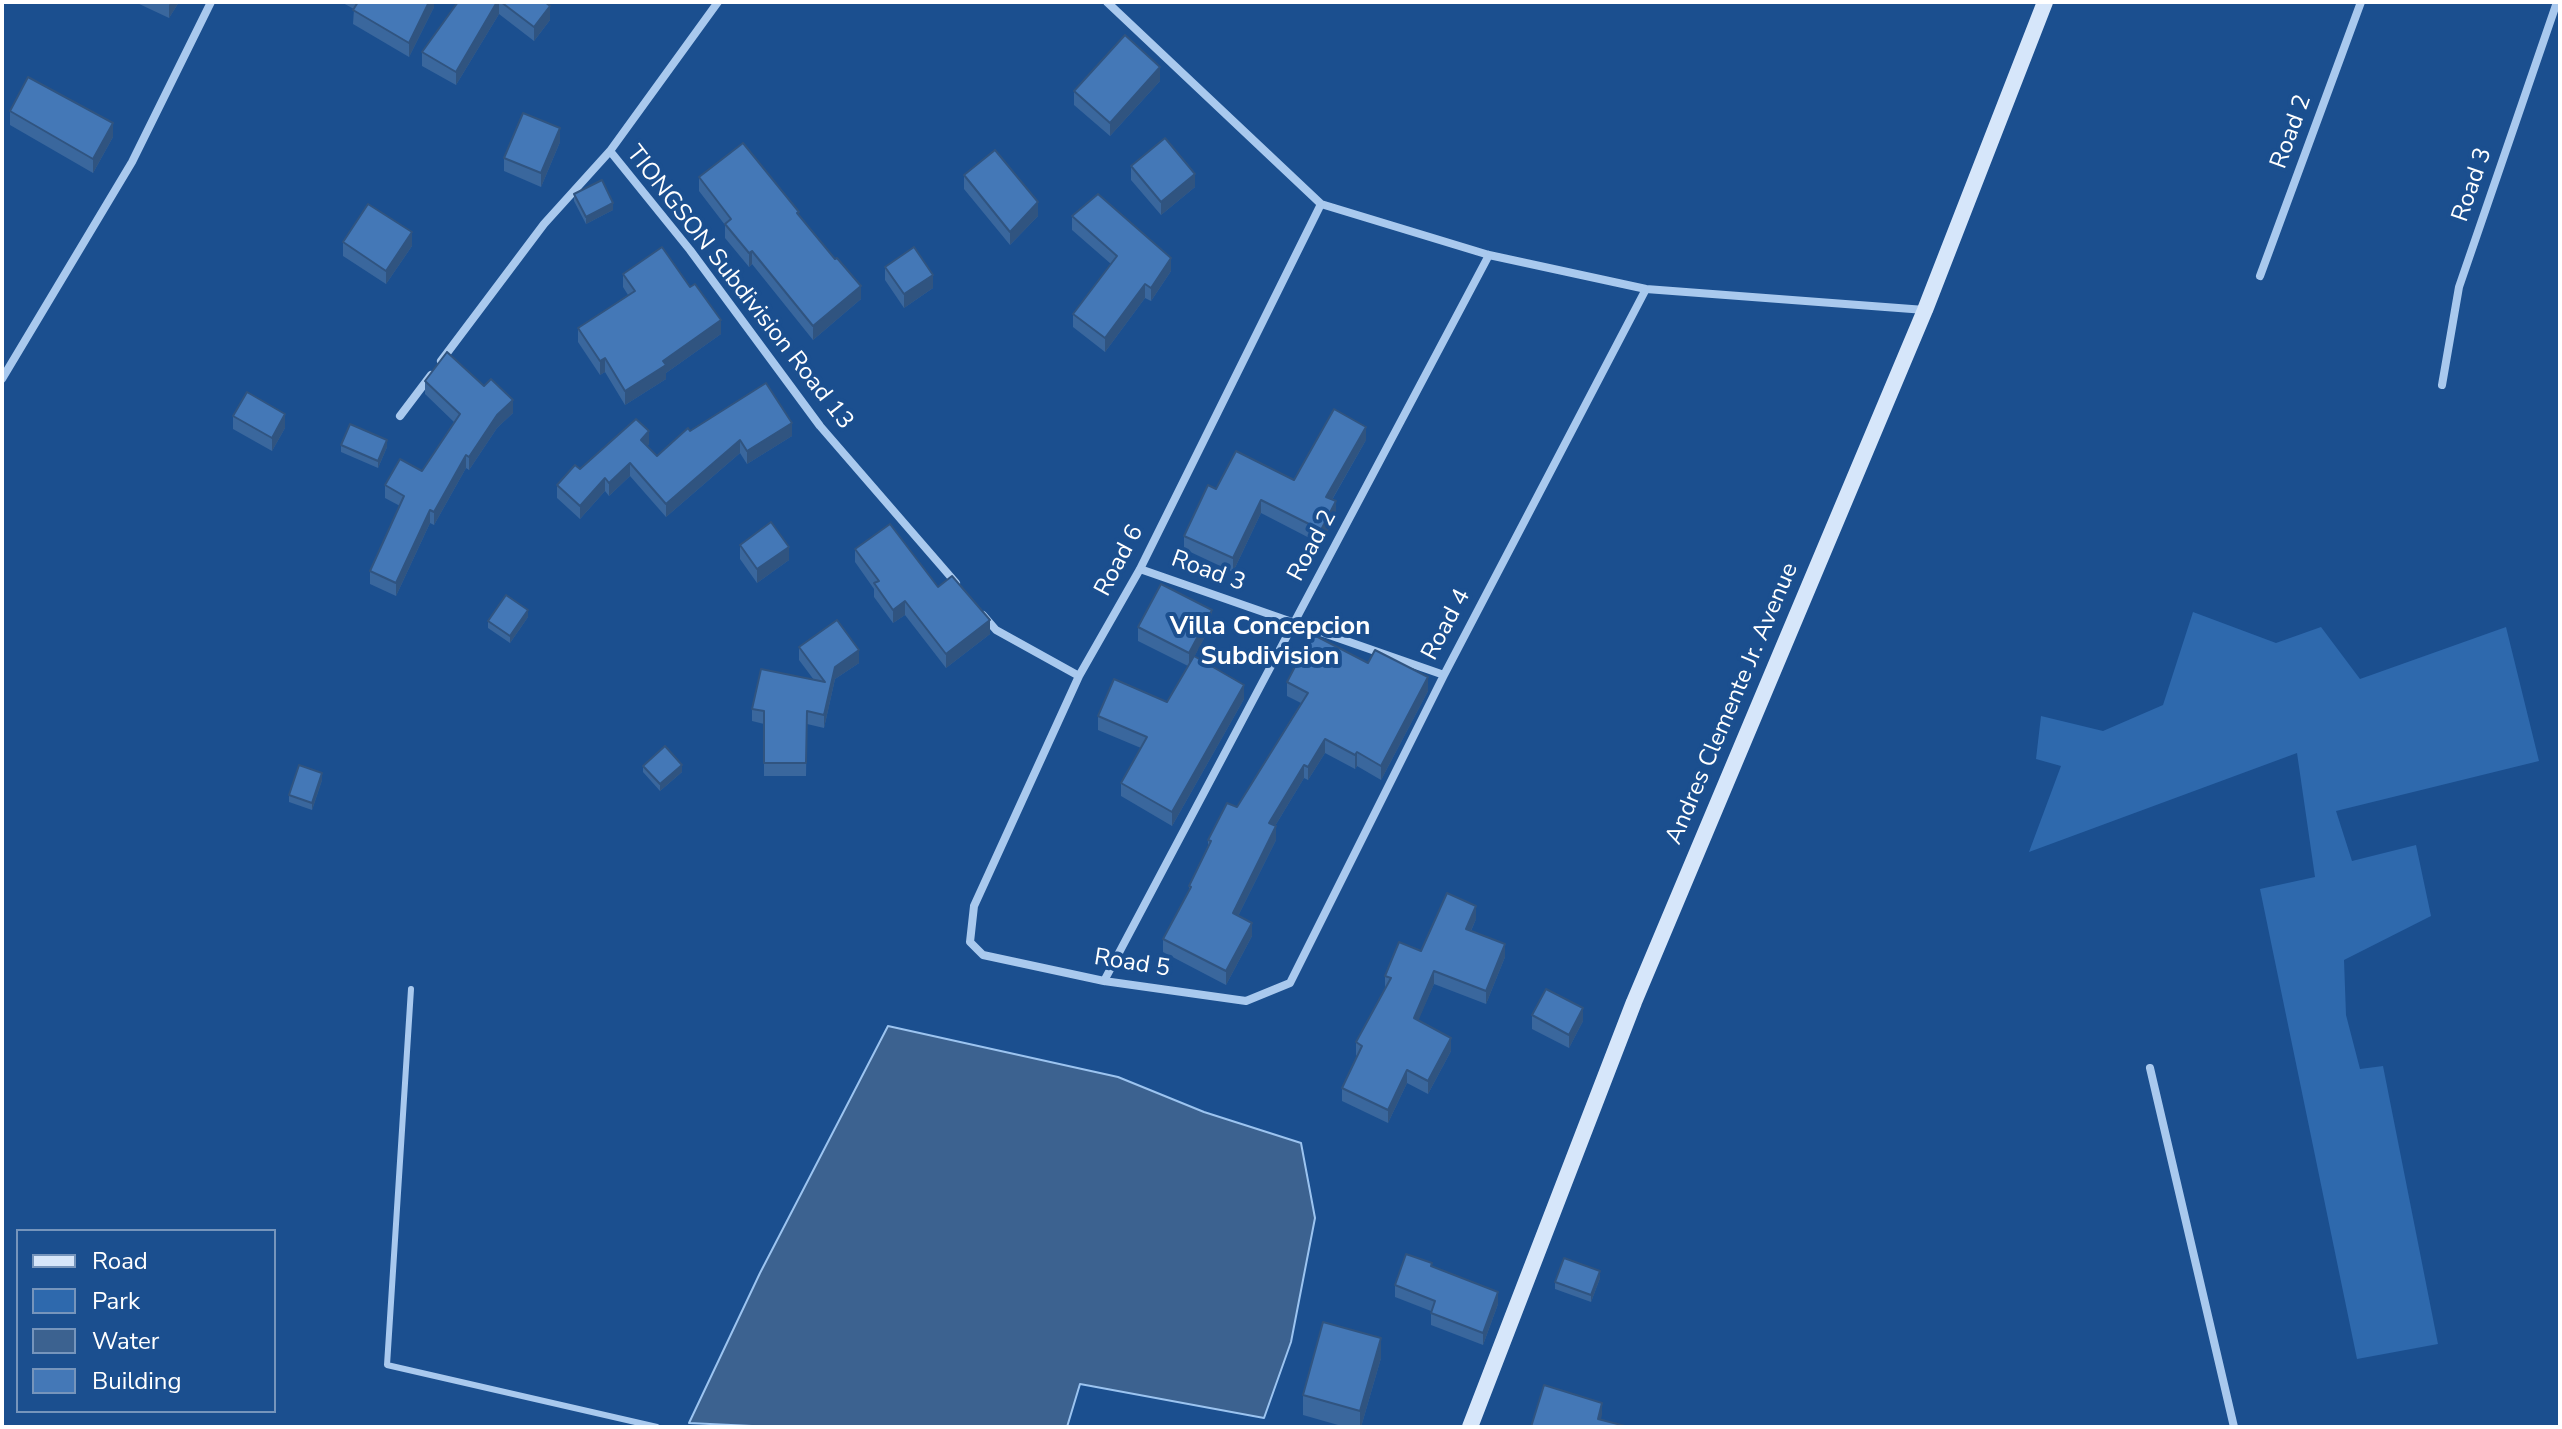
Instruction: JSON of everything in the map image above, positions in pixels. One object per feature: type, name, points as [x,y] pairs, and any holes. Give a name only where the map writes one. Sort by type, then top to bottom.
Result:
[{"type":"main road","name":"Andres Clemente Jr. Avenue","points":[[1470,1427],[1634,1002],[1925,310],[2045,2]]},
{"type":"street","points":[[2,379],[132,162],[211,2]]},
{"type":"street","points":[[610,151],[718,2]]},
{"type":"street","points":[[1107,2],[1321,204],[1489,255],[1646,289],[1925,310]]},
{"type":"street","name":"Road 2","points":[[2260,276],[2361,2]]},
{"type":"street","name":"Road 3","points":[[2442,385],[2459,287],[2557,2]]},
{"type":"street","name":"TIONGSON Subdivision Road 13","points":[[400,416],[544,224],[610,151],[690,250],[820,426],[965,594]]},
{"type":"street","name":"Road 6","points":[[970,942],[974,906],[1079,676],[1140,569],[1321,204]]},
{"type":"street","name":"Road 2","points":[[1104,981],[1489,255]]},
{"type":"street","name":"Road 4","points":[[1290,983],[1444,675],[1646,289]]},
{"type":"street","name":"Road 3","points":[[1140,569],[1444,675]]},
{"type":"street","points":[[976,606],[996,630],[1079,676]]},
{"type":"street","name":"Road 5","points":[[970,942],[983,955],[1104,981],[1246,1001],[1290,983]]},
{"type":"street","points":[[2150,1068],[2234,1427]]},
{"type":"lane","points":[[411,989],[387,1365],[657,1427]]},
{"type":"green space","points":[[2193,612],[2276,643],[2321,627],[2360,679],[2506,627],[2539,761],[2336,811],[2352,861],[2416,845],[2431,916],[2344,960],[2346,1015],[2360,1069],[2383,1066],[2438,1344],[2357,1359],[2260,889],[2315,877],[2297,753],[2029,852],[2061,766],[2036,759],[2041,716],[2103,731],[2163,705]]},
{"type":"water","points":[[888,1026],[1118,1077],[1204,1112],[1301,1143],[1315,1218],[1291,1342],[1264,1418],[1080,1384],[1067,1427],[773,1427],[689,1423],[760,1273]]},
{"type":"building","points":[[358,2],[429,2],[409,43],[353,10]]},
{"type":"building","points":[[458,2],[497,2],[456,72],[422,52]]},
{"type":"building","points":[[501,2],[545,2],[550,6],[534,27]]},
{"type":"building","points":[[1125,35],[1160,67],[1110,123],[1074,91]]},
{"type":"building","points":[[28,77],[113,123],[93,159],[10,111]]},
{"type":"building","points":[[523,113],[560,128],[541,173],[504,158]]},
{"type":"building","points":[[1165,138],[1195,174],[1161,202],[1131,166]]},
{"type":"building","points":[[743,143],[797,213],[861,286],[813,326],[752,251],[749,253],[725,224],[731,219],[699,177]]},
{"type":"building","points":[[995,150],[1038,202],[1010,232],[964,175]]},
{"type":"building","points":[[602,180],[613,203],[586,217],[574,194]]},
{"type":"building","points":[[1098,194],[1171,258],[1151,288],[1145,284],[1105,338],[1073,314],[1117,256],[1072,216]]},
{"type":"building","points":[[368,204],[412,232],[386,271],[343,242]]},
{"type":"building","points":[[662,247],[690,287],[695,284],[721,320],[663,361],[666,365],[625,391],[605,358],[600,361],[578,328],[635,291],[623,274]]},
{"type":"building","points":[[914,247],[933,275],[904,294],[885,267]]},
{"type":"building","points":[[447,352],[484,386],[491,379],[513,400],[497,415],[469,457],[466,455],[434,512],[430,510],[396,583],[370,571],[404,496],[385,485],[400,459],[422,471],[460,414],[425,381]]},
{"type":"building","points":[[766,383],[792,423],[747,451],[740,440],[666,504],[630,463],[609,483],[605,478],[580,506],[557,485],[575,465],[580,469],[636,419],[649,431],[641,440],[657,456],[688,428],[690,431]]},
{"type":"building","points":[[247,392],[285,414],[272,438],[233,416]]},
{"type":"building","points":[[1334,409],[1366,427],[1326,497],[1336,501],[1321,530],[1261,500],[1233,558],[1184,536],[1208,485],[1216,489],[1236,451],[1294,480]]},
{"type":"building","points":[[350,424],[387,440],[378,461],[341,445]]},
{"type":"building","points":[[771,522],[789,547],[757,569],[740,545]]},
{"type":"building","points":[[890,524],[938,587],[952,576],[990,620],[946,654],[905,601],[893,610],[874,583],[879,581],[855,549]]},
{"type":"building","points":[[1161,584],[1212,610],[1189,653],[1138,627]]},
{"type":"building","points":[[506,595],[528,610],[510,636],[488,621]]},
{"type":"building","points":[[837,620],[859,650],[835,667],[824,715],[807,711],[806,763],[764,763],[764,711],[752,709],[761,669],[825,682],[799,647]]},
{"type":"building","points":[[1312,634],[1368,663],[1375,650],[1428,677],[1381,766],[1325,739],[1308,767],[1304,765],[1269,823],[1276,826],[1233,913],[1252,923],[1226,971],[1163,939],[1191,887],[1211,841],[1208,840],[1227,803],[1237,807],[1308,693],[1287,682]]},
{"type":"building","points":[[1194,656],[1244,685],[1172,812],[1121,783],[1147,737],[1098,716],[1114,679],[1167,702]]},
{"type":"building","points":[[665,746],[682,765],[660,784],[643,766]]},
{"type":"building","points":[[299,765],[322,773],[312,803],[289,795]]},
{"type":"building","points":[[1447,893],[1476,906],[1466,929],[1505,944],[1486,991],[1434,971],[1414,1018],[1451,1038],[1428,1081],[1407,1070],[1388,1110],[1342,1088],[1362,1046],[1356,1042],[1391,978],[1385,976],[1399,942],[1421,951]]},
{"type":"building","points":[[1546,989],[1583,1008],[1569,1035],[1532,1015]]},
{"type":"building","points":[[1406,1254],[1498,1292],[1483,1333],[1431,1313],[1435,1301],[1395,1285]]},
{"type":"building","points":[[1564,1258],[1600,1271],[1591,1295],[1555,1282]]},
{"type":"building","points":[[1323,1322],[1381,1338],[1360,1411],[1303,1395]]},
{"type":"building","points":[[1544,1385],[1602,1403],[1598,1419],[1629,1427],[1531,1427]]},
{"type":"district","name":"Villa Concepcion Subdivision","points":[[1270,643]]}]
